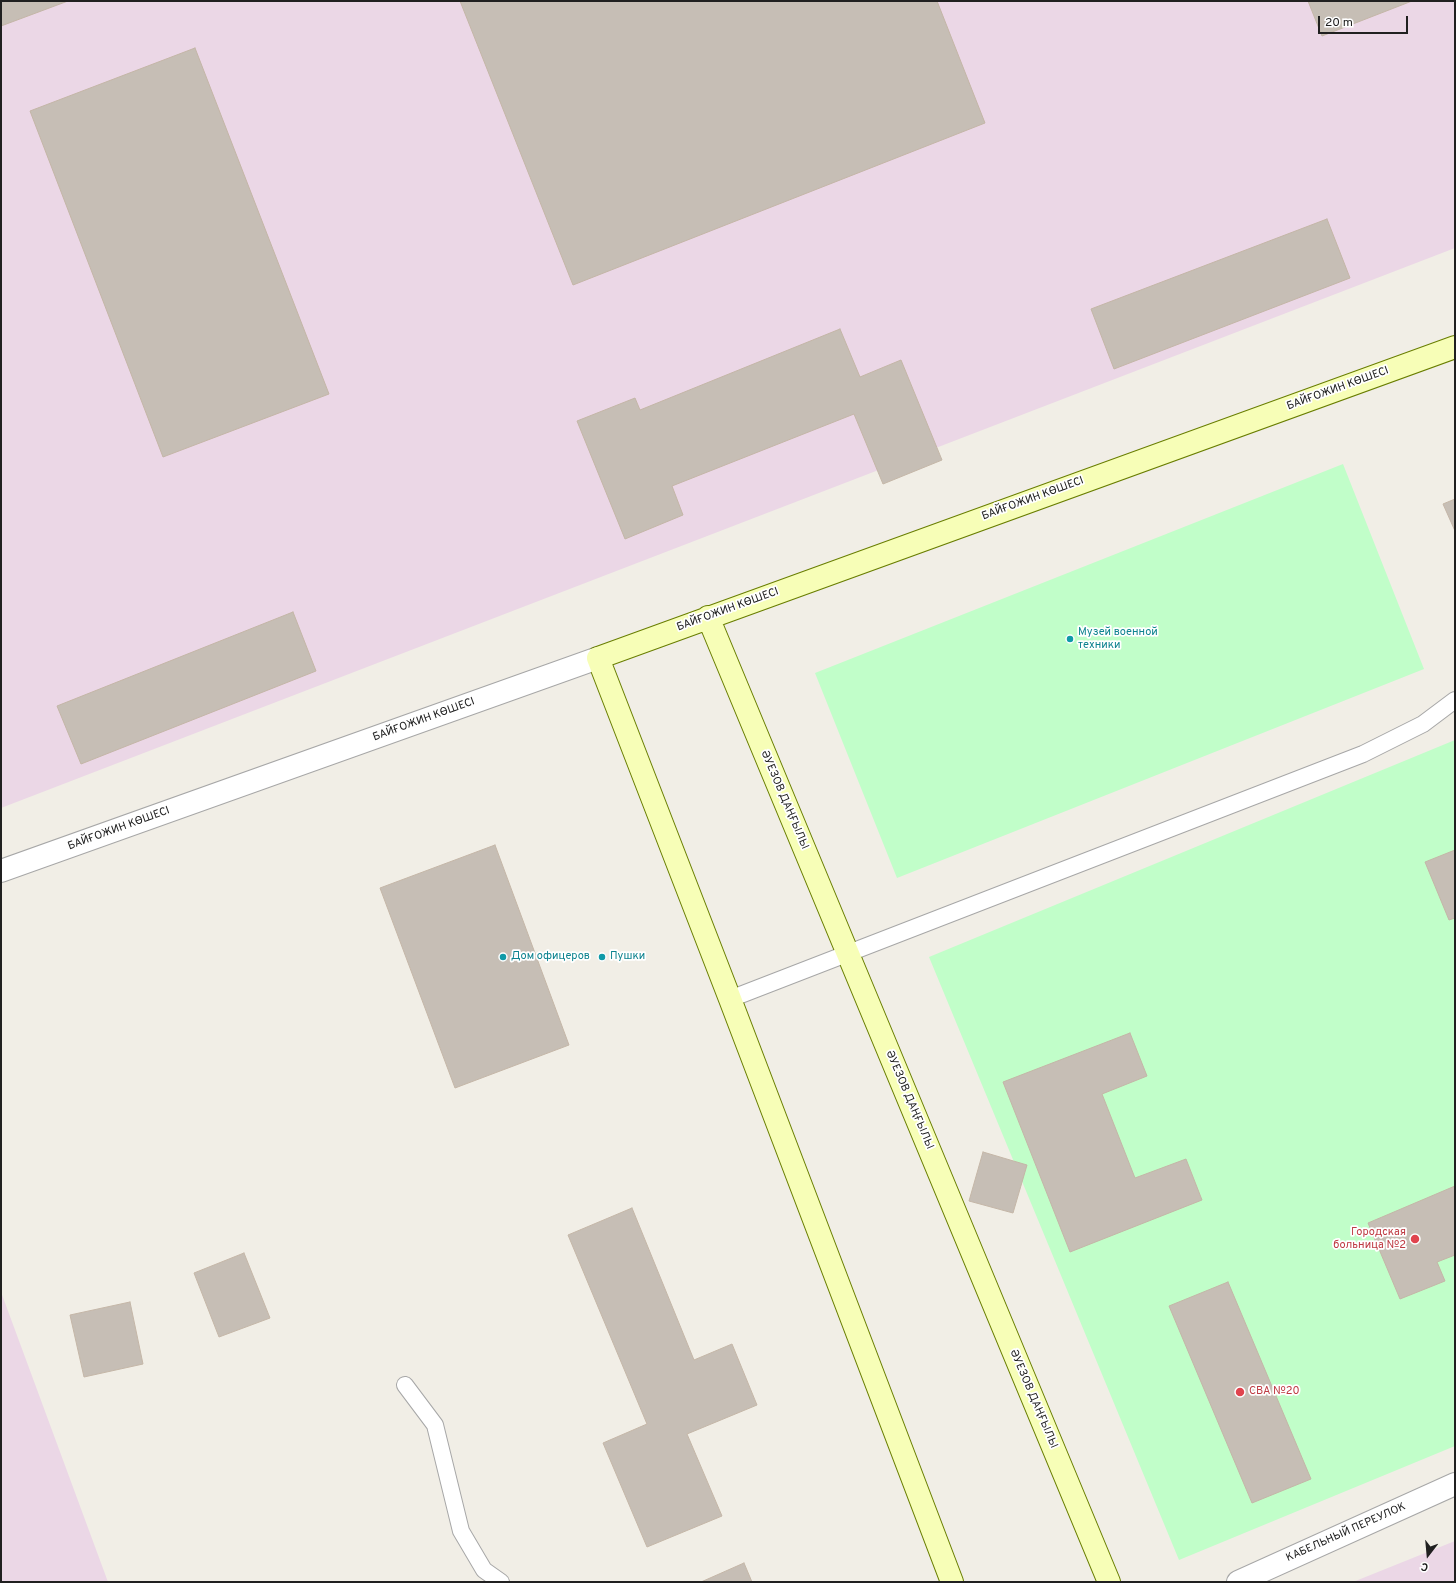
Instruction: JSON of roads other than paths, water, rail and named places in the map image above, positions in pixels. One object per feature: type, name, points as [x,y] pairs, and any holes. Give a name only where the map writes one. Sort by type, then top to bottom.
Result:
[{"type":"main road","name":"БАЙҒОЖИН КӨШЕСІ","points":[[598,658],[1455,347]]},
{"type":"main road","name":"ӘУЕЗОВ ДАҢҒЫЛЫ","points":[[708,617],[1110,1582]]},
{"type":"main road","points":[[598,658],[730,999],[952,1582]]},
{"type":"street","name":"БАЙҒОЖИН КӨШЕСІ","points":[[1,871],[598,658]]},
{"type":"street","name":"КАБЕЛЬНЫЙ ПЕРЕУЛОК","points":[[1238,1582],[1455,1484]]},
{"type":"lane","points":[[730,999],[1363,754],[1423,724],[1455,700]]},
{"type":"lane","points":[[405,1385],[435,1425],[461,1531],[484,1570],[501,1582]]},
{"type":"place","name":"Музей военной техники","points":[[1070,639]]},
{"type":"place","name":"Дом офицеров","points":[[503,957]]},
{"type":"place","name":"Пушки","points":[[602,957]]},
{"type":"place","name":"Городская больница №2","points":[[1415,1239]]},
{"type":"place","name":"СВА №20","points":[[1240,1392]]}]
